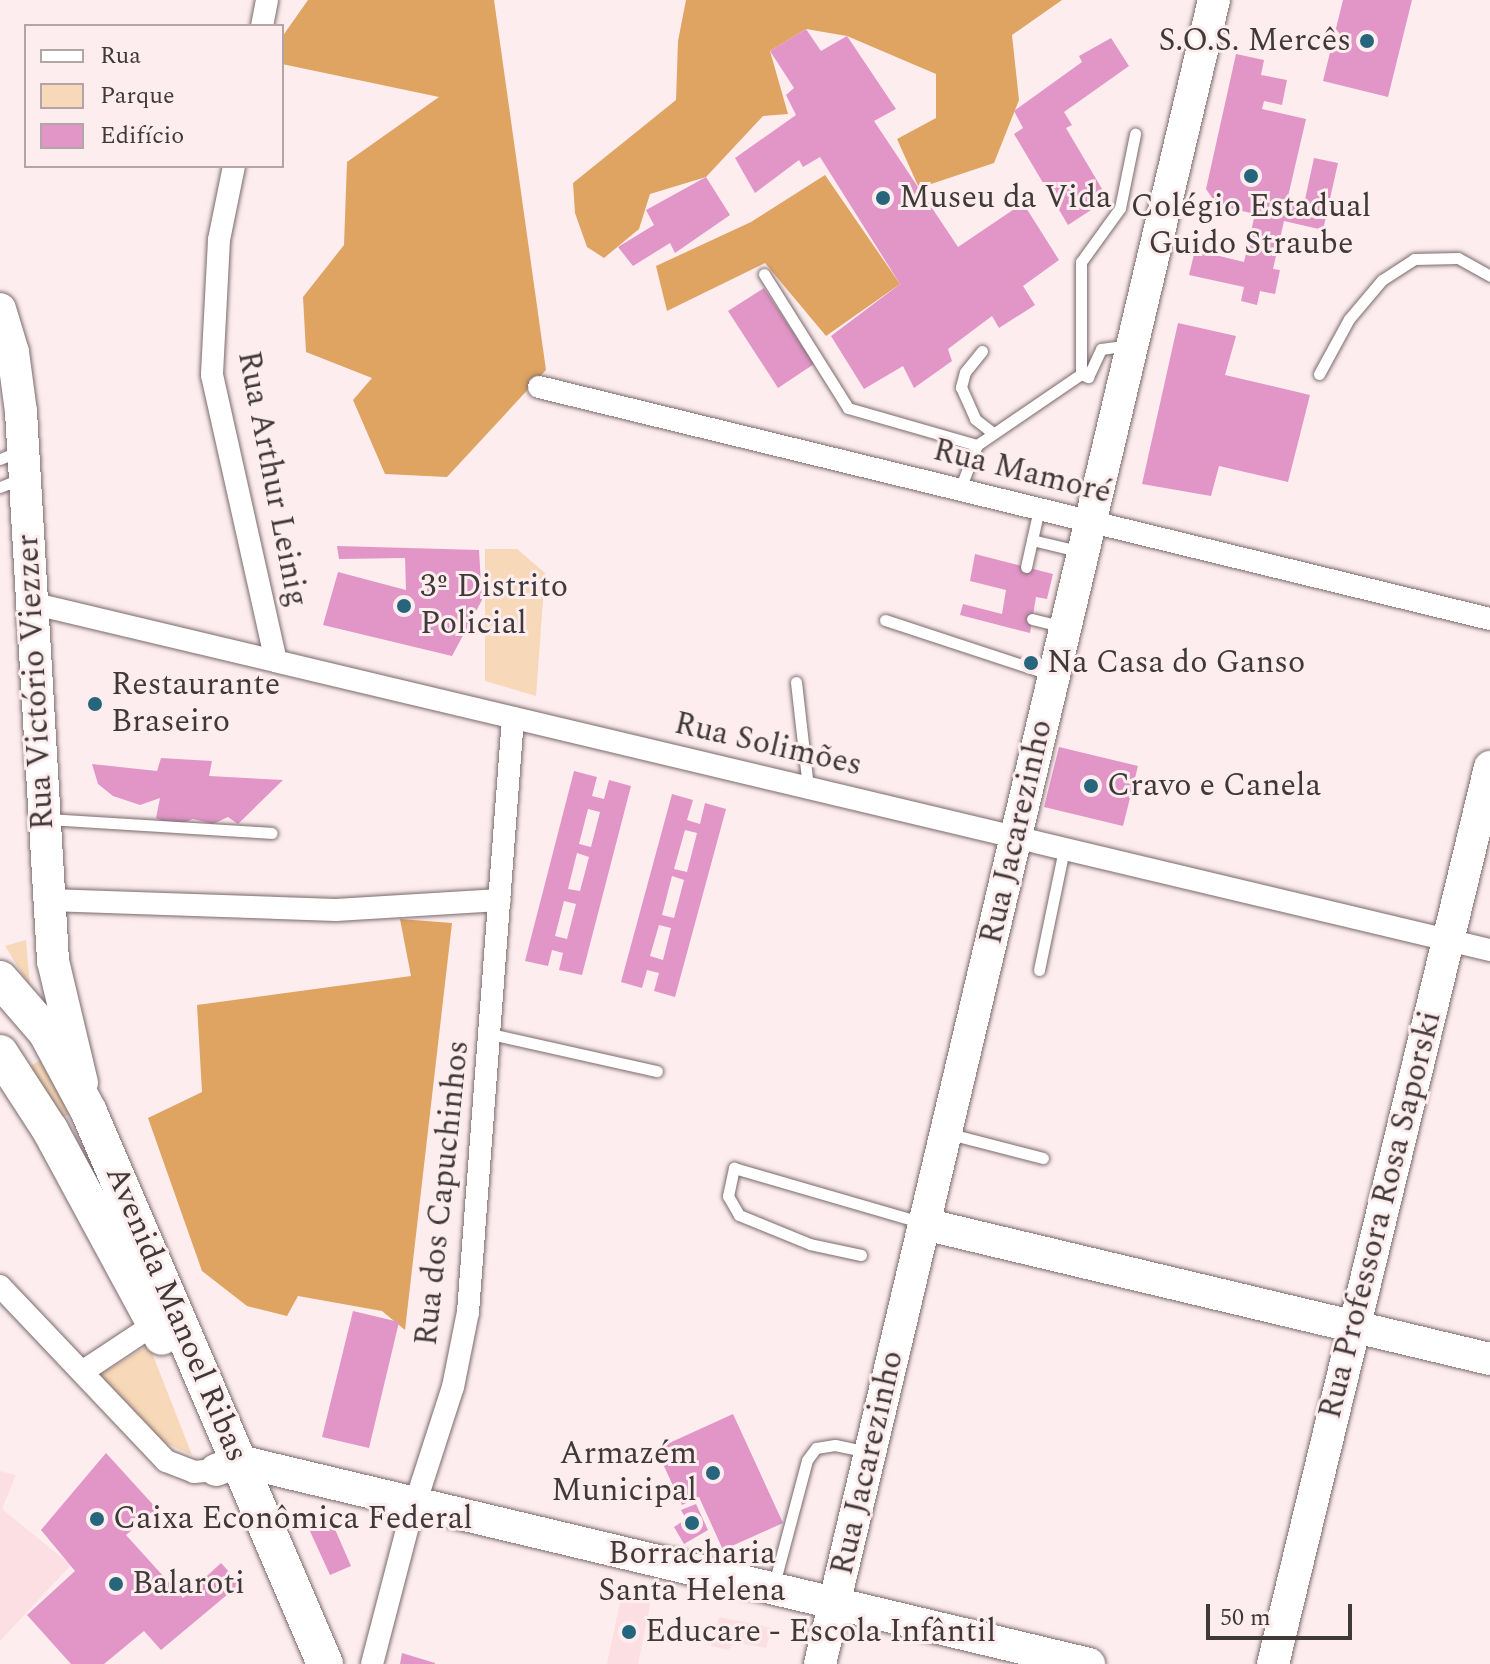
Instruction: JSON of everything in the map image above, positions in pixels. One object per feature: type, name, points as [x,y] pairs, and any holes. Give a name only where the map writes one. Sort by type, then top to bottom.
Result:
[{"type":"main road","name":"Avenida Manoel Ribas","points":[[0,979],[33,1015],[59,1052],[89,1112],[228,1465],[302,1664]]},
{"type":"main road","points":[[6,1062],[33,1015]]},
{"type":"main road","name":"Avenida Manoel Ribas","points":[[6,1062],[50,1130],[156,1323],[325,1664]]},
{"type":"main road","points":[[50,1130],[89,1112]]},
{"type":"street","points":[[262,24],[267,0]]},
{"type":"street","name":"Rua Jacarezinho","points":[[820,1664],[1214,0]]},
{"type":"street","name":"Rua Arthur Leinig","points":[[234,168],[219,240],[212,375],[276,661]]},
{"type":"street","name":"Rua Victório Viezzer","points":[[0,309],[13,352],[16,412],[12,468],[31,603],[53,961],[89,1112]]},
{"type":"street","name":"Rua Mamoré","points":[[539,387],[1039,509],[1087,537],[1490,619]]},
{"type":"street","name":"Rua Solimões","points":[[31,603],[1490,950]]},
{"type":"street","name":"Rua dos Capuchinhos","points":[[372,1664],[415,1504],[446,1412],[468,1312],[513,718]]},
{"type":"street","name":"Rua Professora Rosa Saporski","points":[[1273,1664],[1490,767]]},
{"type":"street","points":[[49,900],[336,910],[500,900]]},
{"type":"street","name":"Rua Victório Viezzer","points":[[33,1015],[53,961]]},
{"type":"street","points":[[924,1224],[1490,1359]]},
{"type":"street","points":[[0,1286],[166,1461],[194,1472],[228,1465],[415,1504],[1089,1664]]},
{"type":"street","points":[[82,1372],[156,1323]]},
{"type":"lane","points":[[1081,374],[1081,262],[1120,208],[1135,134]]},
{"type":"lane","points":[[1319,374],[1349,319],[1382,280],[1414,259],[1458,258],[1490,276]]},
{"type":"lane","points":[[764,274],[848,408],[977,445]]},
{"type":"lane","points":[[1081,374],[1088,377],[1101,349],[1132,345]]},
{"type":"lane","points":[[982,351],[965,372],[961,387],[975,419],[993,433]]},
{"type":"lane","points":[[960,489],[977,445],[1081,374]]},
{"type":"lane","points":[[1026,567],[1039,509]]},
{"type":"lane","points":[[1032,540],[1087,537]]},
{"type":"lane","points":[[1032,619],[1066,627]]},
{"type":"lane","points":[[885,620],[1054,676]]},
{"type":"lane","points":[[796,682],[808,788]]},
{"type":"lane","points":[[44,819],[272,833]]},
{"type":"lane","points":[[1039,970],[1064,849]]},
{"type":"lane","points":[[491,1034],[657,1071]]},
{"type":"lane","points":[[946,1132],[1043,1158]]},
{"type":"lane","points":[[861,1255],[810,1244],[739,1215],[728,1196],[734,1168],[898,1211],[924,1224]]},
{"type":"lane","points":[[772,1588],[807,1460],[816,1448],[835,1445],[870,1452]]},
{"type":"shaded area","points":[[308,0],[494,0],[546,370],[447,477],[385,474],[353,400],[372,378],[306,352],[303,297],[344,245],[347,162],[439,97],[284,64],[284,34]]},
{"type":"shaded area","points":[[686,0],[1062,0],[1012,35],[1019,100],[994,163],[919,188],[897,139],[936,118],[936,74],[847,36],[806,29],[770,51],[788,114],[763,116],[706,177],[650,194],[639,229],[604,258],[587,247],[575,213],[573,183],[676,100],[678,41]]},
{"type":"shaded area","points":[[825,175],[900,284],[826,336],[765,263],[667,311],[656,266],[751,222]]},
{"type":"shaded area","points":[[400,919],[452,923],[405,1330],[382,1311],[298,1296],[287,1316],[247,1306],[202,1271],[148,1118],[202,1092],[197,1005],[411,976]]},
{"type":"shaded area","points":[[0,1471],[16,1475],[2,1509],[71,1565],[0,1641]]},
{"type":"shaded area","name":"Educare - Escola Infântil","points":[[622,1593],[651,1600],[638,1664],[607,1664]]},
{"type":"shaded area","points":[[719,1617],[772,1628],[766,1648],[735,1642],[728,1650],[711,1646]]},
{"type":"green space","points":[[485,549],[517,549],[545,573],[536,696],[485,681]]},
{"type":"green space","points":[[26,940],[30,986],[5,946]]},
{"type":"green space","points":[[44,1058],[73,1112],[66,1116],[56,1115],[27,1068]]},
{"type":"green space","points":[[149,1345],[192,1455],[161,1441],[99,1375]]},
{"type":"building","name":"S.O.S. Mercês","points":[[1343,0],[1412,0],[1388,97],[1323,81]]},
{"type":"building","points":[[806,29],[821,51],[847,36],[896,109],[874,121],[958,247],[1023,203],[1059,260],[1023,286],[1035,305],[999,328],[992,316],[948,349],[952,361],[914,388],[903,366],[864,389],[831,336],[900,284],[820,157],[803,167],[799,160],[755,193],[735,158],[796,115],[786,95],[794,88],[770,51]]},
{"type":"building","points":[[1111,38],[1129,66],[1064,112],[1072,125],[1066,128],[1108,199],[1068,225],[1014,134],[1023,128],[1014,111],[1082,62],[1079,56]]},
{"type":"building","name":"Colégio Estadual Guido Straube","points":[[1236,54],[1264,60],[1261,75],[1287,80],[1282,105],[1264,101],[1262,109],[1306,119],[1287,201],[1304,204],[1314,158],[1338,163],[1323,230],[1284,221],[1273,269],[1280,270],[1275,294],[1260,291],[1257,305],[1241,301],[1244,287],[1189,275],[1195,250],[1244,262],[1255,214],[1217,205],[1206,189]]},
{"type":"building","points":[[706,177],[730,215],[675,253],[670,243],[633,266],[618,247],[654,225],[646,210]]},
{"type":"building","points":[[764,288],[814,364],[778,388],[728,311]]},
{"type":"building","points":[[1178,323],[1236,336],[1225,375],[1310,395],[1288,482],[1219,466],[1211,496],[1142,484]]},
{"type":"building","name":"3º Distrito Policial","points":[[337,546],[479,550],[482,600],[452,656],[323,625],[338,572],[406,590],[405,558],[339,559]]},
{"type":"building","points":[[975,554],[1053,574],[1047,599],[1036,597],[1030,633],[960,615],[963,604],[1002,614],[1006,590],[970,581]]},
{"type":"building","name":"Cravo e Canela","points":[[1059,747],[1138,766],[1123,826],[1044,807]]},
{"type":"building","points":[[161,758],[212,761],[209,776],[283,780],[238,824],[228,817],[213,824],[193,819],[175,826],[156,818],[160,798],[140,805],[113,796],[98,784],[92,764],[157,771]]},
{"type":"building","points":[[574,771],[597,777],[592,796],[604,799],[609,780],[631,786],[582,975],[559,970],[563,953],[552,950],[548,966],[525,961]],"holes":[[[588,809],[600,812],[591,847],[579,844]],[[577,853],[589,857],[580,891],[568,889]],[[564,901],[576,904],[567,939],[555,936]]]},
{"type":"building","points":[[672,794],[693,800],[687,820],[700,824],[705,803],[726,809],[675,997],[654,991],[659,973],[647,970],[642,988],[621,982]],"holes":[[[685,830],[697,833],[687,872],[674,869]],[[672,876],[684,880],[674,918],[662,915]],[[659,925],[671,928],[663,960],[650,956]]]},
{"type":"building","points":[[353,1311],[399,1322],[369,1448],[322,1437]]},
{"type":"building","name":"Armazém Municipal","points":[[733,1414],[783,1523],[723,1550],[699,1497],[682,1505],[656,1449]]},
{"type":"building","points":[[106,1453],[157,1509],[126,1535],[183,1598],[221,1563],[240,1584],[161,1650],[144,1631],[104,1664],[71,1664],[27,1615],[75,1571],[41,1530]]},
{"type":"building","name":"Borracharia Santa Helena","points":[[696,1504],[708,1530],[684,1544],[674,1527],[686,1519],[681,1510]]},
{"type":"building","points":[[331,1520],[351,1566],[330,1575],[309,1529]]},
{"type":"building","points":[[402,1653],[435,1663],[435,1664],[400,1664]]},
{"type":"place","name":"S.O.S. Mercês","points":[[1367,41]]},
{"type":"place","name":"Colégio Estadual Guido Straube","points":[[1251,176]]},
{"type":"place","name":"Museu da Vida","points":[[883,198]]},
{"type":"place","name":"3º Distrito Policial","points":[[404,606]]},
{"type":"place","name":"Na Casa do Ganso","points":[[1031,663]]},
{"type":"place","name":"Restaurante Braseiro","points":[[95,704]]},
{"type":"place","name":"Cravo e Canela","points":[[1091,786]]},
{"type":"place","name":"Armazém Municipal","points":[[713,1473]]},
{"type":"place","name":"Caixa Econômica Federal","points":[[97,1519]]},
{"type":"place","name":"Borracharia Santa Helena","points":[[692,1523]]},
{"type":"place","name":"Balaroti","points":[[116,1584]]},
{"type":"place","name":"Educare - Escola Infântil","points":[[629,1632]]}]
